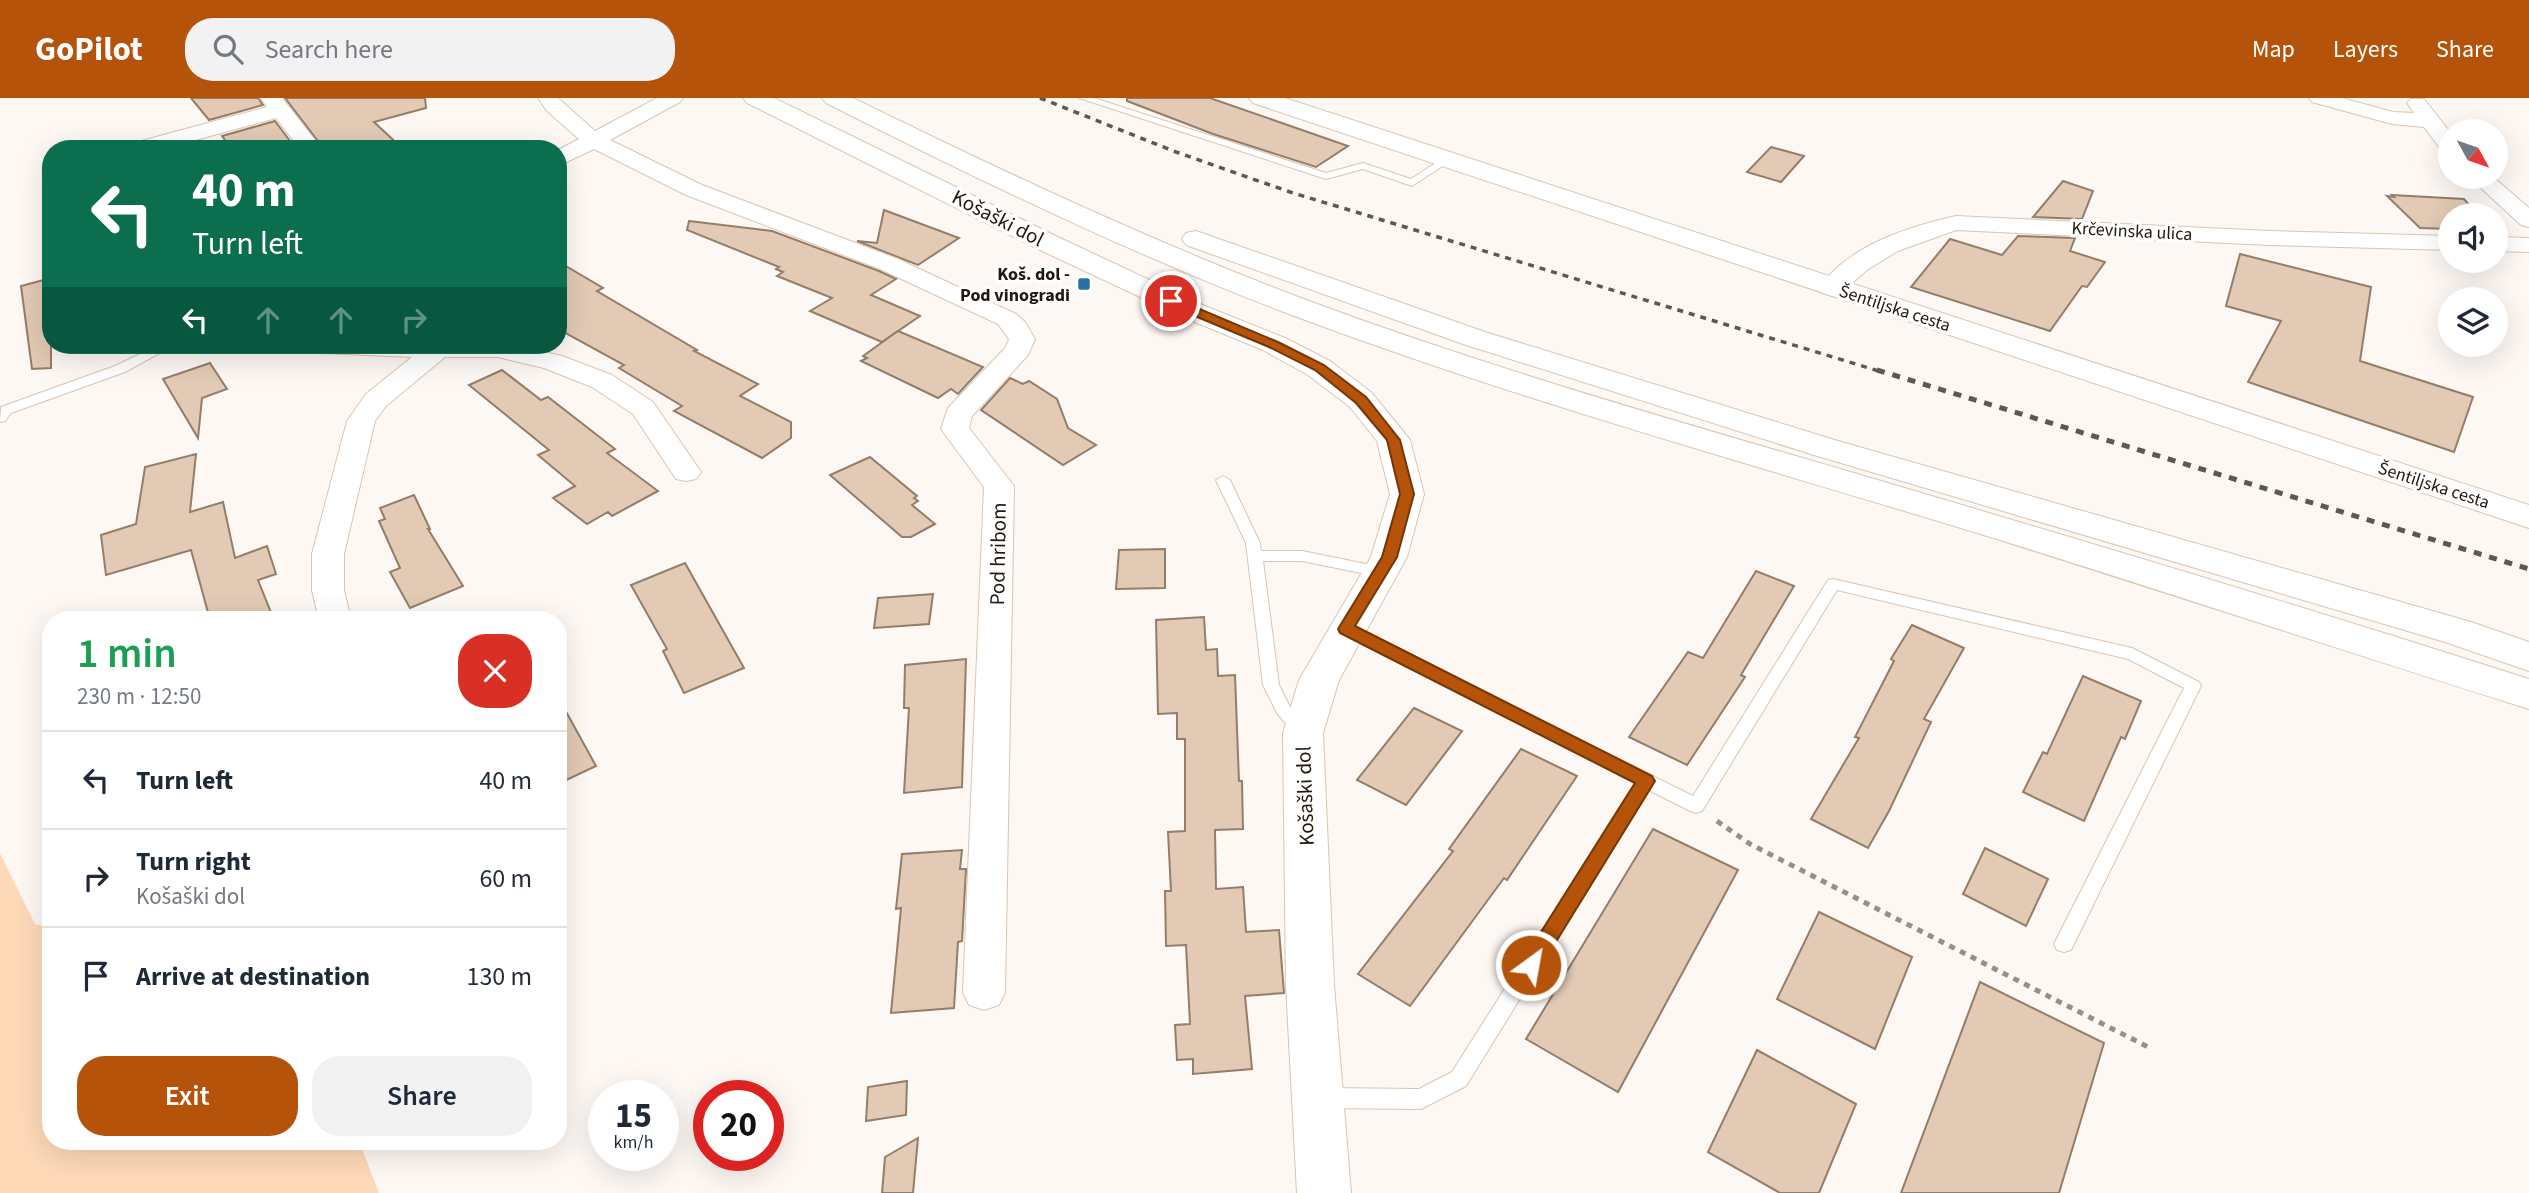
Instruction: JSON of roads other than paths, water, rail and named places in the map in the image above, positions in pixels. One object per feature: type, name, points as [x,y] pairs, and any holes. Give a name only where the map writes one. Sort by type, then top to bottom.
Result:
[{"type":"main road","name":"Košaški dol","points":[[755,98],[1050,244],[1195,312],[1274,344],[1319,368],[1361,400],[1393,440],[1407,494],[1389,557],[1319,680],[1303,733],[1310,985],[1324,1193]]},
{"type":"main road","points":[[834,98],[997,179],[1151,248],[1294,305],[1465,366],[2332,629],[2529,694]]},
{"type":"main road","points":[[884,98],[1180,233],[1474,338],[1826,449],[2444,628],[2529,657]]},
{"type":"main road","name":"Šentiljska cesta","points":[[1261,98],[2529,517]]},
{"type":"street","points":[[548,98],[554,107],[593,140]]},
{"type":"street","points":[[567,154],[673,98]]},
{"type":"street","points":[[2319,98],[2392,118],[2431,121]]},
{"type":"street","points":[[2413,98],[2438,130]]},
{"type":"street","points":[[165,140],[275,104],[304,140]]},
{"type":"street","name":"Pod hribom","points":[[593,140],[694,190],[889,264],[1007,319],[1016,327],[1022,339],[1018,349],[958,414],[955,423],[955,429],[999,486],[999,564],[984,992]]},
{"type":"street","points":[[2494,189],[2529,220]]},
{"type":"street","name":"Krčevinska ulica","points":[[1832,288],[1843,276],[1892,244],[1929,228],[1956,223],[2270,238],[2438,243]]},
{"type":"street","points":[[2508,244],[2529,245]]},
{"type":"street","points":[[333,611],[328,590],[328,554],[361,421],[376,400],[432,354]]},
{"type":"street","points":[[519,354],[553,362],[602,381],[643,408],[686,472]]},
{"type":"lane","points":[[1084,98],[1326,176],[1363,166],[1412,183],[1447,160]]},
{"type":"lane","points":[[0,418],[6,410],[120,369],[150,354]]},
{"type":"lane","points":[[1223,480],[1253,543],[1271,685],[1283,709],[1303,733]]},
{"type":"lane","points":[[1255,556],[1302,556],[1381,572]]},
{"type":"lane","points":[[1346,629],[1696,806],[1833,584],[2132,653],[2193,686],[2064,944]]},
{"type":"lane","points":[[1318,1098],[1421,1099],[1460,1079],[1646,781]]},
{"type":"railway","points":[[1040,98],[1176,152],[1290,192],[1882,372]]},
{"type":"railway","points":[[1877,370],[2529,569]]},
{"type":"place","name":"Koš. dol - Pod vinogradi","points":[[1084,284]]}]
